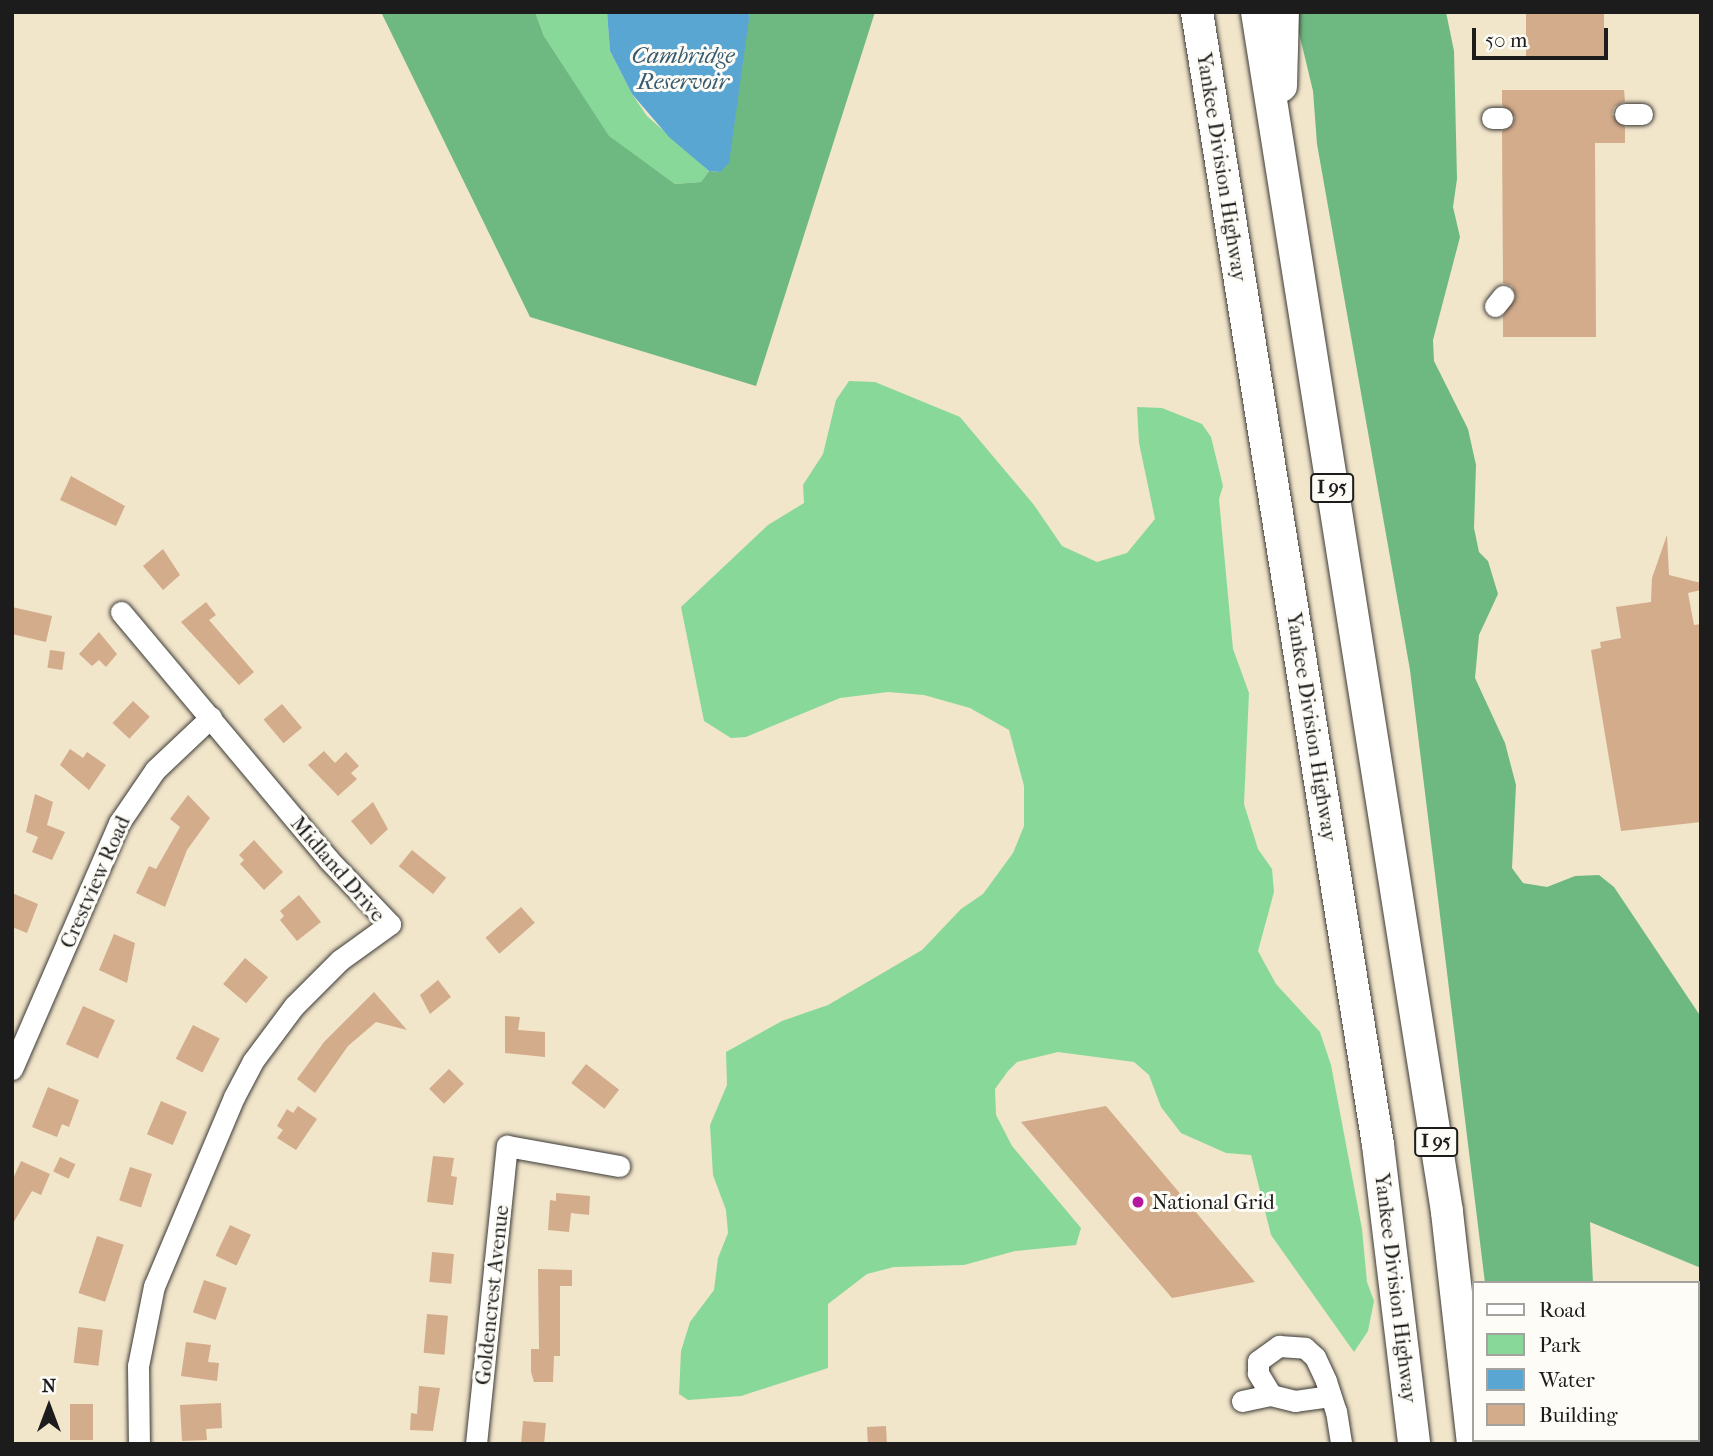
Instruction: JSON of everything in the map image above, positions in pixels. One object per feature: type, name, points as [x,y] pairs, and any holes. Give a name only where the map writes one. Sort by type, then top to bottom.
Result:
[{"type":"highway","points":[[1180,12],[1207,72]]},
{"type":"highway","name":"Yankee Division Highway","points":[[1197,12],[1378,1145],[1414,1444]]},
{"type":"highway","name":"I 95","points":[[1257,12],[1447,1212],[1472,1435]]},
{"type":"highway","points":[[1276,133],[1283,12]]},
{"type":"street","name":"Midland Drive","points":[[121,612],[328,859],[390,923],[340,960],[294,1006],[253,1061],[234,1097],[155,1286],[138,1366],[139,1444]]},
{"type":"street","name":"Crestview Road","points":[[12,1069],[118,823],[155,770],[211,717]]},
{"type":"street","name":"Goldencrest Avenue","points":[[476,1444],[507,1146],[619,1166]]},
{"type":"street","points":[[1271,1395],[1258,1373],[1258,1361],[1266,1351],[1293,1345],[1315,1357],[1330,1396],[1340,1444]]},
{"type":"street","points":[[1242,1401],[1271,1395],[1295,1401],[1330,1396]]},
{"type":"green space","points":[[381,12],[535,12],[544,36],[609,136],[675,184],[701,182],[709,171],[720,172],[750,12],[875,12],[756,386],[530,317]]},
{"type":"green space","points":[[535,12],[607,12],[610,51],[632,94],[647,116],[709,171],[701,182],[675,184],[609,137],[544,36]]},
{"type":"green space","points":[[1294,12],[1446,12],[1454,51],[1457,179],[1453,207],[1460,237],[1433,340],[1434,361],[1468,429],[1476,465],[1474,528],[1479,552],[1488,561],[1498,594],[1479,635],[1475,678],[1505,743],[1516,785],[1512,868],[1523,883],[1547,887],[1575,876],[1599,875],[1614,887],[1701,1017],[1701,1268],[1590,1222],[1593,1281],[1485,1281],[1410,670],[1317,144],[1313,91]]},
{"type":"green space","points":[[849,381],[875,382],[960,417],[1034,505],[1062,546],[1097,562],[1127,553],[1155,519],[1139,443],[1137,407],[1162,408],[1202,424],[1211,437],[1223,486],[1219,499],[1233,649],[1249,693],[1244,804],[1258,849],[1272,869],[1274,892],[1258,951],[1276,984],[1320,1032],[1331,1065],[1362,1229],[1367,1282],[1374,1301],[1368,1331],[1354,1352],[1271,1235],[1251,1155],[1226,1153],[1181,1133],[1161,1107],[1149,1075],[1134,1062],[1058,1052],[1017,1062],[1008,1071],[995,1089],[996,1115],[1012,1146],[1081,1228],[1076,1245],[1015,1251],[964,1265],[894,1267],[867,1274],[828,1304],[828,1368],[741,1396],[688,1400],[679,1394],[681,1351],[690,1322],[714,1290],[718,1258],[728,1233],[726,1210],[713,1175],[710,1125],[727,1085],[726,1052],[782,1021],[828,1005],[922,950],[961,909],[983,894],[1013,853],[1024,826],[1024,786],[1009,730],[970,708],[924,695],[888,692],[840,698],[746,737],[731,738],[704,721],[681,607],[768,525],[804,503],[803,485],[823,454],[836,400]]},
{"type":"water","name":"Cambridge Reservoir","points":[[607,12],[750,12],[729,163],[720,172],[709,171],[669,137],[632,94],[610,51]]},
{"type":"building","points":[[1526,12],[1604,12],[1604,58],[1526,58]]},
{"type":"building","points":[[1502,90],[1624,90],[1625,101],[1614,107],[1612,115],[1625,127],[1625,143],[1595,143],[1596,337],[1503,337],[1503,316],[1516,297],[1512,286],[1503,283],[1502,131],[1513,125],[1515,117],[1502,105]]},
{"type":"building","points":[[71,476],[125,506],[116,526],[60,500]]},
{"type":"building","points":[[1667,535],[1669,575],[1701,583],[1701,590],[1688,593],[1694,625],[1701,624],[1701,822],[1621,831],[1591,650],[1601,648],[1600,642],[1621,638],[1616,607],[1651,602],[1652,578]]},
{"type":"building","points":[[163,549],[180,575],[163,590],[143,566]]},
{"type":"building","points":[[206,602],[216,615],[209,620],[254,672],[239,685],[181,622]]},
{"type":"building","points":[[12,607],[52,616],[46,642],[12,634]]},
{"type":"building","points":[[99,632],[117,654],[106,667],[99,660],[92,666],[79,654]]},
{"type":"building","points":[[50,650],[65,652],[62,670],[47,668]]},
{"type":"building","points":[[133,701],[150,717],[129,739],[113,723]]},
{"type":"building","points":[[282,704],[302,728],[284,743],[264,719]]},
{"type":"building","points":[[70,749],[83,758],[87,752],[106,765],[89,790],[60,765]]},
{"type":"building","points":[[324,751],[335,763],[346,752],[359,766],[351,773],[357,779],[338,796],[308,765]]},
{"type":"building","points":[[35,794],[53,802],[47,825],[65,832],[52,860],[32,852],[38,837],[26,832]]},
{"type":"building","points":[[188,795],[210,818],[187,850],[165,907],[136,893],[149,866],[156,869],[180,827],[170,819]]},
{"type":"building","points":[[373,802],[388,829],[371,845],[351,821]]},
{"type":"building","points":[[254,840],[283,872],[264,890],[240,864],[244,860],[239,855]]},
{"type":"building","points":[[412,850],[446,878],[433,894],[399,866]]},
{"type":"building","points":[[12,893],[38,904],[27,933],[12,927]]},
{"type":"building","points":[[299,895],[321,922],[297,941],[280,920],[284,916],[280,911]]},
{"type":"building","points":[[521,907],[535,923],[499,954],[486,938]]},
{"type":"building","points":[[114,934],[135,943],[127,983],[99,970]]},
{"type":"building","points":[[245,958],[268,977],[246,1003],[223,984]]},
{"type":"building","points":[[438,980],[451,997],[430,1014],[420,995]]},
{"type":"building","points":[[374,992],[407,1030],[376,1022],[348,1046],[315,1093],[297,1079],[324,1042]]},
{"type":"building","points":[[83,1006],[115,1020],[98,1059],[66,1044]]},
{"type":"building","points":[[505,1016],[520,1017],[518,1030],[545,1032],[545,1057],[505,1053]]},
{"type":"building","points":[[193,1025],[220,1039],[202,1072],[176,1059]]},
{"type":"building","points":[[586,1064],[619,1090],[604,1109],[571,1083]]},
{"type":"building","points":[[449,1069],[464,1084],[444,1104],[429,1089]]},
{"type":"building","points":[[48,1087],[79,1100],[69,1127],[62,1124],[57,1137],[32,1127]]},
{"type":"building","points":[[161,1101],[187,1112],[173,1145],[147,1134]]},
{"type":"building","points":[[298,1106],[317,1119],[296,1150],[277,1138],[283,1130],[277,1126],[287,1109],[293,1113]]},
{"type":"building","name":"National Grid","points":[[1106,1106],[1255,1282],[1172,1298],[1021,1122]]},
{"type":"building","points":[[433,1156],[454,1158],[451,1176],[457,1177],[453,1205],[427,1202]]},
{"type":"building","points":[[60,1157],[75,1164],[69,1179],[53,1172]]},
{"type":"building","points":[[21,1161],[50,1174],[41,1195],[32,1191],[12,1225],[12,1181]]},
{"type":"building","points":[[130,1167],[152,1174],[141,1207],[119,1200]]},
{"type":"building","points":[[556,1193],[590,1196],[589,1215],[571,1213],[569,1232],[548,1230],[550,1200],[556,1201]]},
{"type":"building","points":[[230,1225],[251,1235],[236,1266],[216,1256]]},
{"type":"building","points":[[97,1236],[124,1245],[105,1302],[78,1293]]},
{"type":"building","points":[[432,1252],[454,1254],[451,1284],[429,1282]]},
{"type":"building","points":[[538,1269],[572,1270],[572,1286],[560,1286],[560,1356],[554,1356],[553,1382],[534,1382],[531,1372],[531,1349],[539,1349]]},
{"type":"building","points":[[204,1280],[227,1288],[216,1320],[193,1312]]},
{"type":"building","points":[[427,1314],[448,1316],[445,1355],[424,1353]]},
{"type":"building","points":[[78,1327],[103,1330],[98,1366],[74,1363]]},
{"type":"building","points":[[186,1342],[211,1345],[208,1362],[219,1363],[217,1381],[181,1376]]},
{"type":"building","points":[[419,1386],[440,1388],[433,1431],[410,1430],[411,1413],[417,1414]]},
{"type":"building","points":[[221,1403],[222,1428],[206,1429],[207,1440],[182,1441],[180,1405]]},
{"type":"building","points":[[70,1404],[93,1404],[93,1440],[70,1440]]},
{"type":"building","points":[[523,1421],[546,1423],[544,1444],[521,1444]]},
{"type":"building","points":[[886,1426],[887,1444],[868,1444],[867,1427]]},
{"type":"place","name":"National Grid","points":[[1138,1202]]}]
